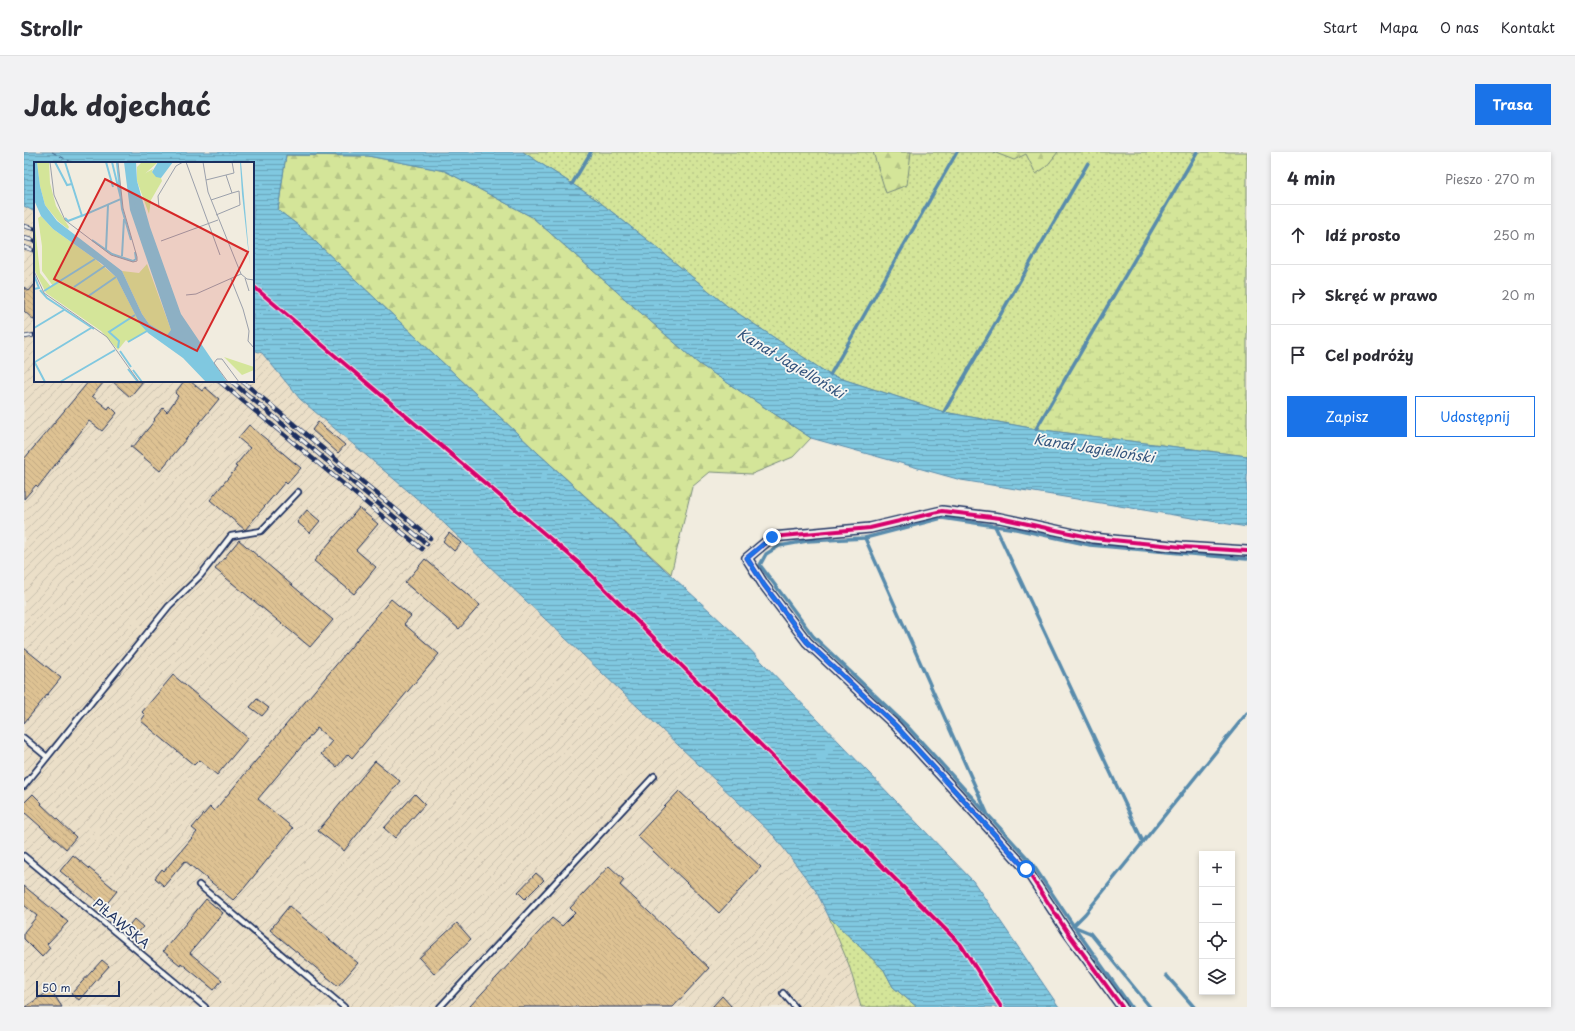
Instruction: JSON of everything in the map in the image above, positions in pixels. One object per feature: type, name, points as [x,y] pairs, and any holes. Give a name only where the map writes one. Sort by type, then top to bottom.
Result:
[{"type":"street","points":[[1122,1007],[1068,933],[1026,869],[896,726],[807,642],[764,585],[747,558],[772,537],[870,528],[942,511],[1000,518],[1093,538],[1182,547],[1247,551]]},
{"type":"lane","points":[[24,786],[170,606],[200,576],[231,536],[261,531],[298,492]]},
{"type":"lane","points":[[24,738],[47,757]]},
{"type":"lane","points":[[440,1007],[654,776]]},
{"type":"lane","name":"PIŁAWSKA","points":[[24,856],[205,1007]]},
{"type":"lane","points":[[199,885],[344,1007]]},
{"type":"lane","points":[[783,993],[795,1007]]},
{"type":"shaded area","points":[[24,206],[34,211],[34,382],[254,382],[254,350],[262,353],[300,399],[428,508],[775,837],[816,891],[829,917],[849,965],[861,1007],[24,1007]]},
{"type":"green space","points":[[523,152],[1197,152],[1036,429],[944,412],[830,375],[727,306],[597,200]]},
{"type":"green space","points":[[873,152],[911,152],[907,185],[886,193]]},
{"type":"green space","points":[[993,152],[1058,152],[1046,167],[1036,174],[1026,154],[1014,160]]},
{"type":"green space","points":[[1197,152],[1247,152],[1247,456],[1036,429]]},
{"type":"green space","points":[[286,155],[368,156],[445,171],[532,217],[699,364],[811,438],[793,457],[752,474],[710,472],[692,487],[671,574],[539,454],[299,226],[278,210]]},
{"type":"green space","points":[[829,917],[884,970],[893,987],[917,1007],[861,1007],[849,965]]},
{"type":"water","name":"Kanał Jagielloński","points":[[24,152],[523,152],[597,200],[727,306],[830,375],[944,412],[1036,429],[1247,456],[1247,527],[961,480],[811,438],[699,364],[532,217],[445,171],[368,156],[286,155],[278,210],[299,226],[539,454],[736,635],[973,881],[1059,1007],[917,1007],[893,987],[884,970],[829,917],[816,891],[775,837],[428,508],[300,399],[262,353],[254,350],[254,162],[34,162],[34,211],[24,206]]},
{"type":"building","points":[[34,285],[34,320],[24,311],[24,287],[29,291]]},
{"type":"building","points":[[88,382],[104,382],[92,396],[108,409],[110,406],[117,413],[102,431],[89,421],[38,487],[36,485],[24,499],[24,459]]},
{"type":"building","points":[[113,382],[142,382],[130,397]]},
{"type":"building","points":[[183,382],[191,382],[202,391],[205,387],[219,399],[160,471],[130,446],[134,446],[163,408],[167,412],[178,396],[175,393]]},
{"type":"building","points":[[318,422],[345,445],[338,453],[312,430]]},
{"type":"building","points":[[249,425],[301,468],[287,484],[285,482],[245,530],[210,500],[237,467],[235,466],[250,448],[238,438]]},
{"type":"building","points":[[359,508],[378,524],[356,550],[376,567],[354,594],[314,561]]},
{"type":"building","points":[[307,510],[320,521],[310,533],[297,522]]},
{"type":"building","points":[[449,533],[461,543],[454,551],[443,541]]},
{"type":"building","points":[[239,540],[333,620],[310,647],[215,569]]},
{"type":"building","points":[[425,559],[480,605],[459,629],[405,583]]},
{"type":"building","points":[[391,599],[411,616],[404,624],[439,654],[352,758],[348,754],[337,767],[321,754],[332,741],[317,728],[258,799],[293,828],[233,900],[185,861],[164,886],[155,878],[162,869],[164,871],[197,832],[192,828],[210,807],[214,811]]},
{"type":"building","points":[[24,648],[61,678],[24,723]]},
{"type":"building","points":[[173,675],[248,738],[217,775],[199,760],[194,765],[141,721],[145,715],[142,712]]},
{"type":"building","points":[[257,699],[269,708],[262,716],[250,707]]},
{"type":"building","points":[[375,761],[400,781],[344,851],[318,831]]},
{"type":"building","points":[[679,791],[761,867],[719,913],[637,836]]},
{"type":"building","points":[[33,794],[42,803],[41,804],[76,837],[66,849],[24,812],[24,803]]},
{"type":"building","points":[[415,794],[425,804],[395,838],[384,828]]},
{"type":"building","points":[[73,855],[117,891],[104,907],[60,871]]},
{"type":"building","points":[[609,866],[624,880],[620,885],[709,968],[673,1007],[469,1007],[552,918],[562,926],[575,913],[570,908]]},
{"type":"building","points":[[536,873],[544,880],[525,899],[518,892]]},
{"type":"building","points":[[24,886],[68,922],[47,944],[50,948],[42,957],[24,939],[24,932],[37,916],[24,905]]},
{"type":"building","points":[[206,899],[223,913],[190,953],[222,980],[214,990],[181,963],[180,965],[163,951]]},
{"type":"building","points":[[289,906],[358,963],[338,986],[270,930]]},
{"type":"building","points":[[134,919],[143,927],[135,936],[126,929]]},
{"type":"building","points":[[457,923],[471,939],[434,974],[419,958]]},
{"type":"building","points":[[102,960],[109,966],[79,1000],[71,994]]},
{"type":"building","points":[[51,990],[62,1007],[25,1007]]},
{"type":"building","points":[[722,996],[732,1007],[712,1007]]},
{"type":"waterway","points":[[572,184],[591,152]]},
{"type":"waterway","name":"Kanał Jagielloński","points":[[830,375],[957,152]]},
{"type":"waterway","name":"Kanał Jagielloński","points":[[1036,429],[1197,152]]},
{"type":"waterway","points":[[944,412],[1088,163]]},
{"type":"waterway","points":[[1131,1007],[1075,928],[1031,862],[906,725],[813,636],[760,565],[766,554],[779,546],[807,541],[865,538],[942,518],[1016,529],[1090,545],[1247,559]]},
{"type":"waterway","points":[[995,526],[1143,842]]},
{"type":"waterway","points":[[865,538],[987,813]]},
{"type":"waterway","points":[[1150,1007],[1090,933],[1073,926],[1085,914],[1247,713]]},
{"type":"waterway","points":[[1166,975],[1194,1007]]},
{"type":"ferry route","points":[[52,152],[71,162]]},
{"type":"ferry route","points":[[254,287],[580,564],[961,945],[1001,1007]]},
{"type":"railway","points":[[24,226],[34,229]]},
{"type":"railway","points":[[24,238],[34,241]]},
{"type":"railway","points":[[24,247],[34,251]]},
{"type":"railway","points":[[24,337],[34,335]]},
{"type":"railway","points":[[220,382],[422,549]]},
{"type":"railway","points":[[232,382],[427,544]]},
{"type":"railway","points":[[243,382],[430,538]]},
{"type":"cycle path","points":[[254,287],[580,564],[961,945],[1001,1007]]},
{"type":"cycle path","points":[[1122,1007],[1068,933],[1026,869],[896,726],[807,642],[764,585],[747,558],[772,537],[870,528],[942,511],[1000,518],[1093,538],[1182,547],[1247,551]]},
{"type":"route","points":[[772,537],[747,558],[764,585],[807,642],[896,726],[1026,869]]}]
